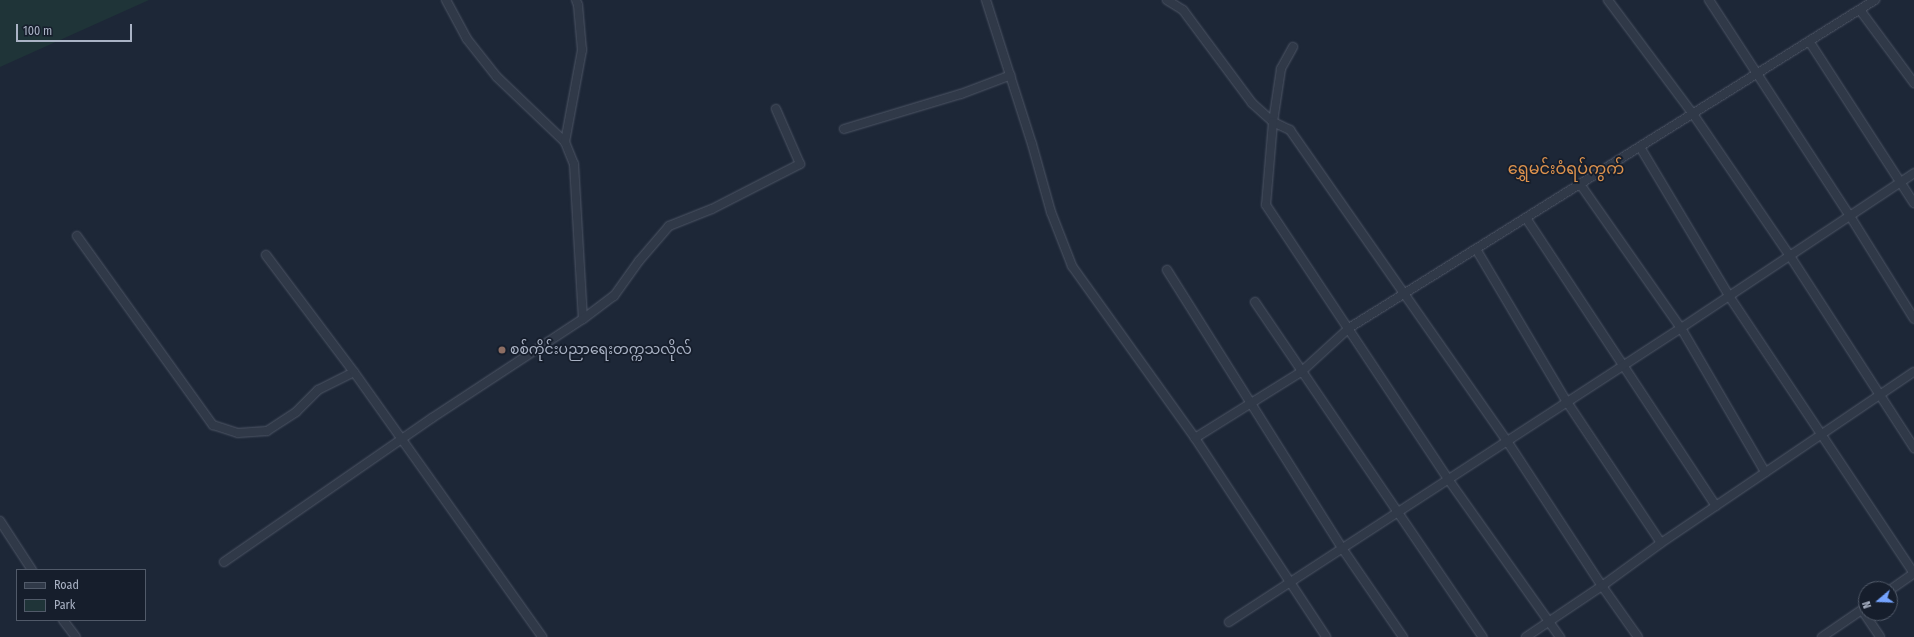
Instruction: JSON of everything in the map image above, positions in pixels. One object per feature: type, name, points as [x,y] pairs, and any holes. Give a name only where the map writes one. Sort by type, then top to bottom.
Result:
[{"type":"street","points":[[446,0],[467,39],[497,78],[565,142],[574,164],[583,319]]},
{"type":"street","points":[[565,142],[582,50],[578,5],[576,0]]},
{"type":"street","points":[[986,0],[1011,75],[1051,212],[1072,266],[1195,438],[1326,637]]},
{"type":"street","points":[[1167,0],[1182,10],[1252,103],[1273,122],[1290,130],[1507,441],[1602,586],[1638,637]]},
{"type":"street","points":[[1608,0],[1692,114],[1790,256],[1914,448]]},
{"type":"street","points":[[1709,0],[1850,216],[1914,319]]},
{"type":"street","points":[[1195,438],[1250,402],[1301,372],[1349,328],[1876,0]]},
{"type":"street","points":[[1860,10],[1914,83]]},
{"type":"street","points":[[1809,42],[1914,203]]},
{"type":"street","points":[[1293,47],[1281,69],[1273,122],[1266,205],[1448,479],[1560,637]]},
{"type":"street","points":[[844,129],[961,94],[1011,75]]},
{"type":"street","points":[[224,562],[401,439],[583,319],[614,296],[669,226],[712,209],[800,164],[776,109]]},
{"type":"street","points":[[1640,147],[1730,296],[1914,573],[1898,584]]},
{"type":"street","points":[[1229,622],[1730,296],[1914,173]]},
{"type":"street","points":[[1580,184],[1680,328],[1765,472]]},
{"type":"street","points":[[1526,218],[1716,506]]},
{"type":"street","points":[[77,236],[213,425],[238,433],[267,430],[296,412],[318,390],[354,372]]},
{"type":"street","points":[[1476,248],[1567,402],[1661,543]]},
{"type":"street","points":[[266,255],[354,372],[542,637]]},
{"type":"street","points":[[1167,270],[1342,548],[1403,637]]},
{"type":"street","points":[[1255,302],[1301,372],[1483,637]]},
{"type":"street","points":[[1526,637],[1602,586],[1661,543],[1914,372]]},
{"type":"street","points":[[0,521],[31,569]]},
{"type":"street","points":[[1822,637],[1858,612]]},
{"type":"street","points":[[64,621],[76,637]]},
{"type":"street","points":[[1871,621],[1880,637]]},
{"type":"green space","points":[[0,0],[149,0],[0,67]]},
{"type":"place","name":"စစ်ကိုင်းပညာရေးတက္ကသလိုလ်","points":[[502,350]]},
{"type":"district","name":"ရွှေမင်းဝံရပ်ကွက်","points":[[1566,169]]}]
